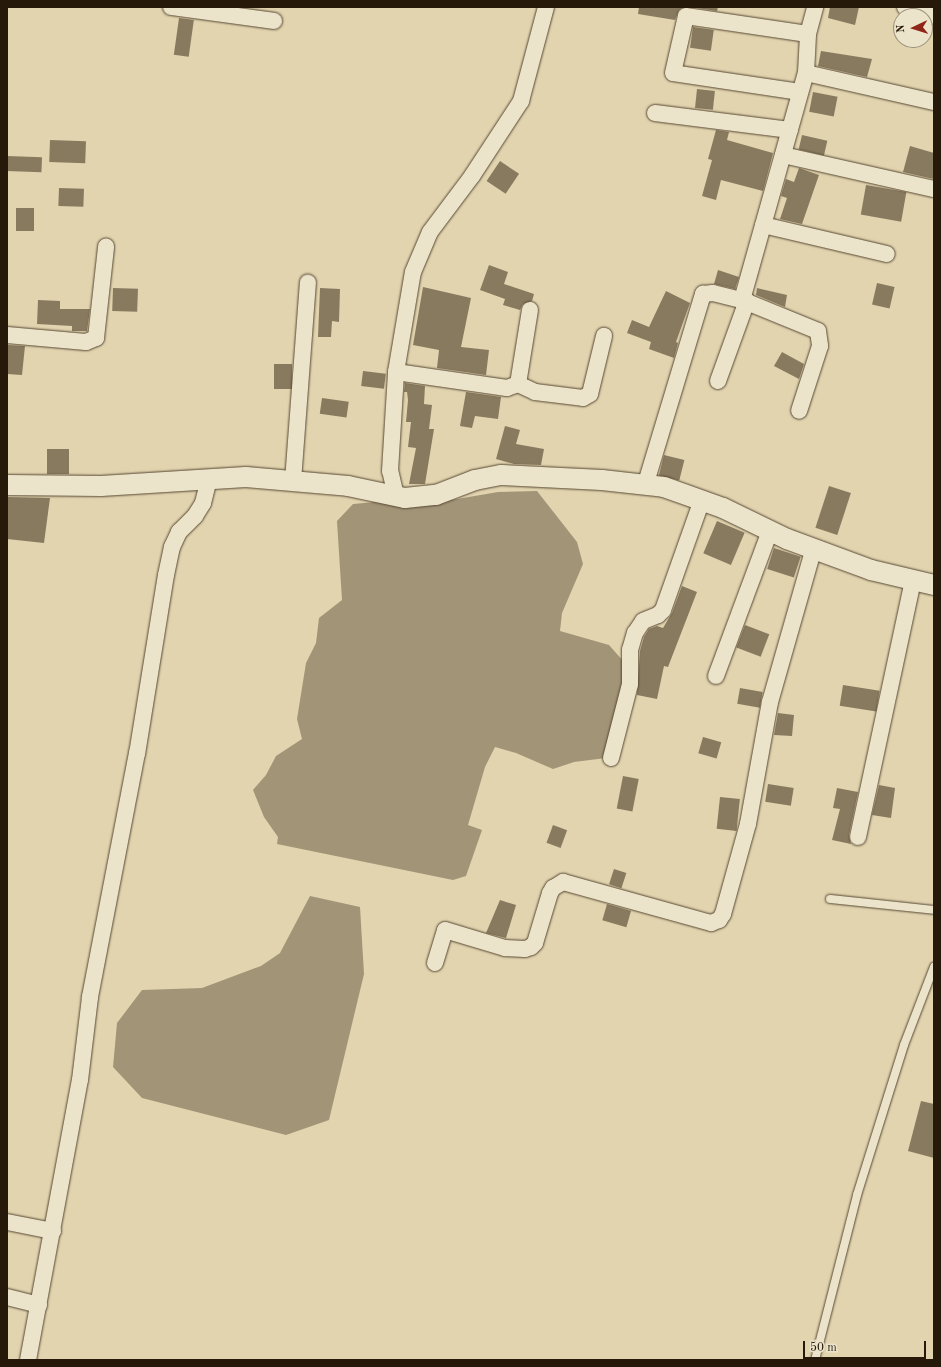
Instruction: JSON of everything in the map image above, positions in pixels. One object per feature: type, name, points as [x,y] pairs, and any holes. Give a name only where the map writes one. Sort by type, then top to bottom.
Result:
[{"type":"street","points":[[171,7],[274,21]]},
{"type":"street","points":[[396,496],[390,471],[396,372],[413,272],[430,232],[472,176],[521,101],[546,7]]},
{"type":"street","points":[[718,381],[744,301],[763,225],[806,72],[808,34],[815,7]]},
{"type":"street","points":[[905,7],[934,16]]},
{"type":"street","points":[[800,92],[673,73],[687,12],[808,34]]},
{"type":"street","points":[[806,72],[934,102]]},
{"type":"street","points":[[655,113],[790,130]]},
{"type":"street","points":[[783,155],[934,189]]},
{"type":"street","points":[[763,225],[887,254]]},
{"type":"street","points":[[7,335],[86,342],[96,338],[106,247]]},
{"type":"street","points":[[293,481],[308,283]]},
{"type":"street","points":[[645,486],[698,304],[703,294],[713,293],[744,301],[818,331],[820,346],[799,411]]},
{"type":"street","points":[[518,384],[530,310]]},
{"type":"street","points":[[396,372],[507,388],[518,384],[536,392],[584,398],[590,394],[604,336]]},
{"type":"street","points":[[7,485],[101,486],[246,476],[348,486],[405,498],[436,495],[475,480],[501,475],[602,480],[664,487],[702,500],[770,531],[871,570],[934,586]]},
{"type":"street","points":[[28,1360],[80,1080],[90,997],[137,754],[166,575],[172,547],[179,532],[195,516],[203,503],[209,479]]},
{"type":"street","points":[[611,758],[630,684],[630,650],[635,633],[643,621],[658,615],[663,610],[702,500]]},
{"type":"street","points":[[716,676],[770,531]]},
{"type":"street","points":[[435,963],[445,930],[505,948],[525,949],[531,947],[535,943],[550,893],[553,888],[564,882],[711,923],[719,920],[723,914],[748,824],[770,702],[814,548]]},
{"type":"street","points":[[858,837],[913,580]]},
{"type":"street","points":[[7,1222],[53,1230]]},
{"type":"street","points":[[7,1298],[39,1305]]},
{"type":"lane","points":[[830,899],[934,910]]},
{"type":"lane","points":[[815,1360],[857,1195],[904,1045],[934,967]]},
{"type":"shaded area","points":[[537,491],[577,542],[583,564],[562,613],[560,631],[609,645],[624,662],[627,679],[606,758],[574,762],[553,769],[516,753],[495,747],[485,767],[468,825],[482,830],[466,876],[453,880],[277,844],[278,837],[264,817],[253,790],[266,775],[276,756],[302,739],[297,719],[306,663],[316,643],[319,618],[342,600],[337,521],[353,504],[398,500],[428,504],[498,492]]},
{"type":"shaded area","points":[[310,896],[360,907],[364,974],[329,1120],[286,1135],[142,1098],[113,1067],[117,1023],[142,990],[202,988],[261,966],[280,953]]},
{"type":"building","points":[[639,7],[683,7],[679,10],[675,20],[638,14]]},
{"type":"building","points":[[690,7],[718,7],[717,11]]},
{"type":"building","points":[[830,7],[859,7],[855,25],[828,18]]},
{"type":"building","points":[[179,18],[194,20],[189,57],[174,55]]},
{"type":"building","points":[[693,27],[714,30],[711,51],[690,48]]},
{"type":"building","points":[[821,51],[872,59],[867,77],[818,66]]},
{"type":"building","points":[[697,89],[715,91],[713,110],[695,108]]},
{"type":"building","points":[[813,92],[838,97],[834,116],[809,112]]},
{"type":"building","points":[[716,130],[729,132],[727,140],[773,153],[763,191],[721,180],[716,200],[702,196],[712,160],[708,159]]},
{"type":"building","points":[[802,135],[827,141],[824,155],[799,150]]},
{"type":"building","points":[[50,140],[86,141],[85,163],[49,162]]},
{"type":"building","points":[[910,146],[934,153],[934,179],[903,172]]},
{"type":"building","points":[[7,156],[42,157],[41,172],[7,171]]},
{"type":"building","points":[[500,161],[519,174],[506,194],[487,181]]},
{"type":"building","points":[[799,168],[819,175],[802,224],[780,219],[787,198],[781,196],[786,179],[794,182]]},
{"type":"building","points":[[866,185],[906,192],[901,222],[861,215]]},
{"type":"building","points":[[59,188],[84,189],[83,207],[58,206]]},
{"type":"building","points":[[16,208],[34,208],[34,231],[16,231]]},
{"type":"building","points":[[489,265],[508,272],[504,284],[534,294],[532,301],[523,304],[520,310],[503,305],[505,299],[480,290]]},
{"type":"building","points":[[718,270],[739,277],[735,289],[714,284]]},
{"type":"building","points":[[877,283],[895,287],[890,308],[872,304]]},
{"type":"building","points":[[423,287],[471,298],[461,347],[489,350],[486,375],[437,368],[439,350],[413,345]]},
{"type":"building","points":[[113,288],[138,289],[137,312],[112,311]]},
{"type":"building","points":[[320,288],[340,289],[339,322],[332,321],[331,337],[318,337]]},
{"type":"building","points":[[757,288],[787,295],[785,307],[756,295]]},
{"type":"building","points":[[666,291],[690,303],[676,342],[678,343],[674,358],[649,349],[651,342],[627,333],[632,320],[649,327]]},
{"type":"building","points":[[38,300],[60,301],[60,309],[90,309],[87,331],[72,331],[72,326],[37,324]]},
{"type":"building","points":[[7,345],[25,346],[22,375],[7,374]]},
{"type":"building","points":[[782,352],[804,364],[799,379],[774,366]]},
{"type":"building","points":[[274,364],[292,364],[292,389],[274,389]]},
{"type":"building","points":[[363,371],[386,374],[384,389],[361,386]]},
{"type":"building","points":[[405,383],[425,386],[424,404],[432,405],[429,429],[434,429],[425,484],[409,484],[416,448],[408,447],[411,422],[406,422],[408,400],[407,392],[404,392]]},
{"type":"building","points":[[466,392],[501,397],[498,419],[475,416],[472,428],[460,426]]},
{"type":"building","points":[[322,398],[349,402],[347,418],[320,414]]},
{"type":"building","points":[[505,426],[520,430],[516,444],[544,449],[541,465],[514,464],[496,459]]},
{"type":"building","points":[[47,449],[69,449],[69,474],[47,474]]},
{"type":"building","points":[[664,455],[684,460],[679,480],[659,475]]},
{"type":"building","points":[[829,486],[851,493],[837,535],[815,528]]},
{"type":"building","points":[[7,497],[50,498],[44,543],[7,539]]},
{"type":"building","points":[[717,521],[745,533],[731,565],[703,553]]},
{"type":"building","points":[[774,548],[801,557],[794,578],[767,569]]},
{"type":"building","points":[[682,586],[697,592],[668,667],[664,666],[657,699],[637,695],[640,651],[644,637],[649,629],[657,626],[663,628],[672,613]]},
{"type":"building","points":[[745,625],[769,634],[761,657],[736,647]]},
{"type":"building","points":[[843,685],[880,691],[876,712],[840,706]]},
{"type":"building","points":[[740,688],[763,692],[760,708],[737,704]]},
{"type":"building","points":[[778,713],[794,715],[792,736],[774,735]]},
{"type":"building","points":[[703,737],[721,742],[717,759],[698,753]]},
{"type":"building","points":[[623,776],[639,779],[632,811],[617,808]]},
{"type":"building","points":[[768,784],[794,788],[791,806],[765,802]]},
{"type":"building","points":[[879,785],[895,788],[891,818],[872,815]]},
{"type":"building","points":[[837,788],[858,792],[849,835],[851,844],[832,840],[840,809],[833,808]]},
{"type":"building","points":[[720,797],[740,799],[737,831],[717,829]]},
{"type":"building","points":[[553,825],[567,830],[561,848],[547,843]]},
{"type":"building","points":[[614,869],[626,873],[621,888],[609,884]]},
{"type":"building","points":[[500,900],[516,905],[506,938],[486,933]]},
{"type":"building","points":[[607,904],[631,911],[626,927],[602,920]]},
{"type":"building","points":[[921,1101],[934,1104],[934,1158],[908,1151]]}]
